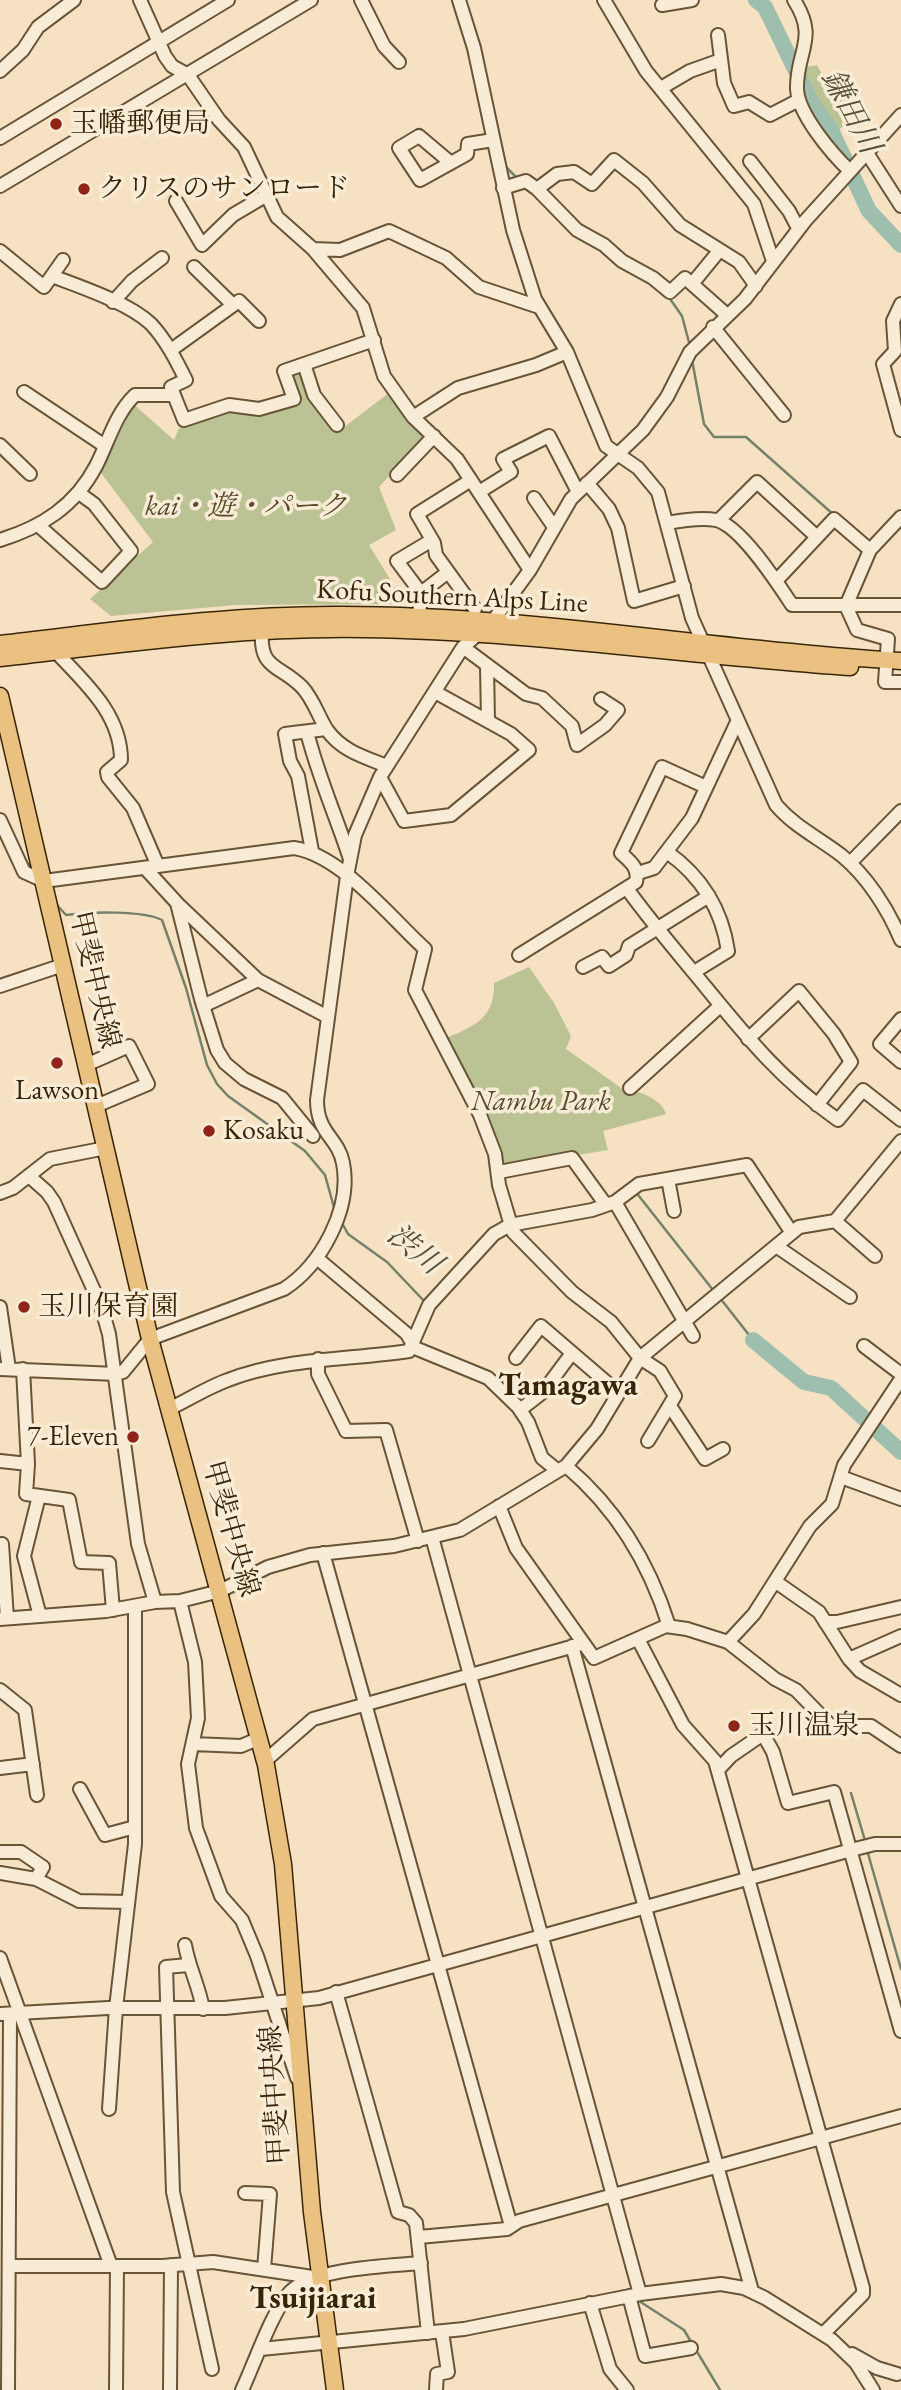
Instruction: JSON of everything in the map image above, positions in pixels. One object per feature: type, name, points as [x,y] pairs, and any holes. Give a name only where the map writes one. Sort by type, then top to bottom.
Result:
[{"type":"main road","name":"Kofu Southern Alps Line","points":[[0,644],[259,617],[419,617],[492,622],[705,648]]},
{"type":"main road","name":"Kofu Southern Alps Line","points":[[0,658],[262,630],[364,629],[892,661]]},
{"type":"main road","name":"甲斐中央線","points":[[0,696],[150,1339],[265,1761],[283,1864],[319,2278],[335,2390]]},
{"type":"street","points":[[0,71],[23,50],[38,27],[74,0]]},
{"type":"street","points":[[141,0],[172,66],[188,75],[219,120],[244,147],[277,217],[313,249],[363,308],[384,376],[413,417],[457,459],[530,570]]},
{"type":"street","points":[[0,138],[228,0]]},
{"type":"street","points":[[0,186],[311,0]]},
{"type":"street","points":[[361,0],[384,46],[399,62]]},
{"type":"street","points":[[459,0],[474,48],[503,188],[526,275],[540,307],[567,352],[607,446],[650,479],[658,492],[684,586],[705,648],[776,805],[800,829],[850,863],[875,894],[901,940]]},
{"type":"street","points":[[604,0],[626,41],[754,204],[774,261]]},
{"type":"street","points":[[662,5],[692,0]]},
{"type":"street","points":[[794,0],[808,29],[798,78],[799,100],[822,141],[850,171]]},
{"type":"street","points":[[718,35],[724,83],[734,106],[749,102],[770,115],[799,100]]},
{"type":"street","points":[[661,88],[690,71],[721,60]]},
{"type":"street","points":[[11,1369],[116,1374],[122,1372],[150,1339],[284,1289],[303,1277],[318,1259],[340,1208],[344,1182],[339,1152],[321,1127],[317,1114],[347,876],[355,835],[384,772],[463,647],[492,622],[530,570],[554,527],[583,487],[655,415],[690,352],[756,286],[798,228],[901,116]]},
{"type":"street","points":[[451,163],[467,154],[468,144],[493,140]]},
{"type":"street","points":[[867,153],[901,206]]},
{"type":"street","points":[[537,189],[557,174],[574,172],[592,184],[614,160],[643,183],[680,225],[713,243],[719,251],[739,262],[756,286]]},
{"type":"street","points":[[750,161],[789,211],[798,228]]},
{"type":"street","points":[[503,188],[526,181],[578,230],[604,245],[622,261],[653,278],[670,292],[685,278],[727,315]]},
{"type":"street","points":[[176,201],[202,245],[233,215],[265,196]]},
{"type":"street","points":[[313,249],[340,250],[389,231],[446,258],[479,287],[540,307]]},
{"type":"street","points":[[0,251],[44,287],[63,260]]},
{"type":"street","points":[[692,284],[719,251]]},
{"type":"street","points":[[113,302],[132,281],[162,258]]},
{"type":"street","points":[[194,267],[233,305]]},
{"type":"street","points":[[52,276],[113,302],[151,325],[171,351],[186,380],[171,387],[184,420],[229,405],[259,409],[294,400],[284,371],[374,340]]},
{"type":"street","points":[[171,351],[239,301],[259,321]]},
{"type":"street","points":[[901,304],[893,321],[895,351],[883,364],[901,430]]},
{"type":"street","points":[[713,327],[784,415]]},
{"type":"street","points":[[413,417],[458,388],[536,365],[567,352]]},
{"type":"street","points":[[304,364],[314,395],[337,425]]},
{"type":"street","points":[[24,392],[105,446]]},
{"type":"street","points":[[0,540],[37,525],[67,507],[79,493],[121,414],[135,395],[174,395]]},
{"type":"street","points":[[397,475],[434,436]]},
{"type":"street","points":[[479,492],[511,472],[503,459],[549,436],[583,487],[608,509],[618,528],[634,601],[684,586]]},
{"type":"street","points":[[0,445],[30,474]]},
{"type":"street","points":[[471,480],[417,514],[432,540],[436,555],[475,609]]},
{"type":"street","points":[[719,520],[757,482],[817,537]]},
{"type":"street","points":[[37,525],[102,582],[131,551],[94,504],[79,493]]},
{"type":"street","points":[[534,498],[554,527]]},
{"type":"street","points":[[892,661],[888,639],[856,631],[846,606],[870,550],[901,517]]},
{"type":"street","points":[[667,523],[690,519],[719,520],[760,557],[792,605],[901,605]]},
{"type":"street","points":[[776,581],[834,519],[870,550]]},
{"type":"street","points":[[419,617],[421,593],[397,561],[432,540]]},
{"type":"street","points":[[421,593],[448,572]]},
{"type":"street","points":[[262,630],[261,649],[271,667],[301,686],[313,701],[326,729],[350,752],[384,772],[404,821],[451,815],[529,750],[511,734],[435,692]]},
{"type":"street","points":[[901,646],[892,661],[885,682],[901,682]]},
{"type":"street","points":[[463,647],[526,694],[542,698],[572,726],[578,745],[606,725],[618,710],[600,699]]},
{"type":"street","points":[[56,652],[99,697],[111,720],[121,747],[121,760],[107,772],[107,777],[133,808],[151,867],[177,903],[258,980],[328,1017]]},
{"type":"street","points":[[487,666],[488,721]]},
{"type":"street","points":[[638,873],[654,868],[692,818],[737,722]]},
{"type":"street","points":[[312,851],[298,776],[290,761],[285,734],[326,729]]},
{"type":"street","points":[[307,732],[317,770],[331,800],[350,859]]},
{"type":"street","points":[[638,873],[621,853],[662,767],[706,787]]},
{"type":"street","points":[[850,863],[901,811]]},
{"type":"street","points":[[0,820],[24,872],[44,881],[294,848],[312,851],[347,876],[425,949],[415,990],[480,1115],[499,1172],[499,1185],[510,1225],[521,1240],[572,1292],[611,1322],[640,1358],[660,1371],[675,1396],[648,1441]]},
{"type":"street","points":[[667,852],[685,864],[709,896],[724,925],[727,951],[694,972]]},
{"type":"street","points":[[519,955],[628,890],[636,882],[638,873]]},
{"type":"street","points":[[628,890],[656,928],[773,1068],[838,1120],[863,1090],[901,1120]]},
{"type":"street","points":[[583,967],[603,957],[609,966],[626,956],[629,946],[709,896]]},
{"type":"street","points":[[177,903],[217,1050],[225,1063],[244,1079],[282,1098],[313,1136]]},
{"type":"street","points":[[0,986],[63,965]]},
{"type":"street","points":[[203,1006],[258,980]]},
{"type":"street","points":[[748,1039],[799,991],[834,1034],[851,1062],[817,1105]]},
{"type":"street","points":[[630,1088],[720,1006]]},
{"type":"street","points":[[901,1019],[880,1044],[901,1062]]},
{"type":"street","points":[[86,1065],[129,1046],[148,1084],[96,1106]]},
{"type":"street","points":[[2,1544],[4,1618],[113,1610],[155,1602],[180,1601],[220,1591],[268,1567],[323,1553],[418,1541],[460,1530],[562,1469],[597,1429],[640,1358],[799,1227],[835,1221],[901,1141]]},
{"type":"street","points":[[0,1193],[29,1176],[50,1159],[106,1147]]},
{"type":"street","points":[[499,1172],[572,1158],[611,1203],[693,1336]]},
{"type":"street","points":[[169,1409],[229,1380],[318,1359],[410,1351],[429,1305],[494,1234],[510,1225],[611,1203],[639,1184],[747,1165],[792,1233]]},
{"type":"street","points":[[29,1176],[54,1202],[101,1306],[116,1374],[138,1544],[155,1602]]},
{"type":"street","points":[[668,1179],[674,1211]]},
{"type":"street","points":[[835,1221],[876,1255]]},
{"type":"street","points":[[776,1246],[850,1297]]},
{"type":"street","points":[[318,1259],[407,1334],[414,1345],[488,1378],[520,1410],[542,1458],[562,1469],[604,1502],[621,1523],[659,1593],[669,1626]]},
{"type":"street","points":[[0,1307],[28,1464],[26,1494],[69,1500],[81,1562],[109,1563],[113,1610]]},
{"type":"street","points":[[516,1358],[541,1326],[619,1393]]},
{"type":"street","points":[[863,1346],[901,1374]]},
{"type":"street","points":[[520,1410],[544,1392],[572,1353]]},
{"type":"street","points":[[318,1359],[318,1374],[346,1431],[386,1430],[418,1541]]},
{"type":"street","points":[[728,1642],[754,1614],[810,1526],[832,1504],[844,1465],[870,1424],[896,1395],[901,1379]]},
{"type":"street","points":[[670,1406],[705,1459],[723,1449]]},
{"type":"street","points":[[0,1461],[28,1464]]},
{"type":"street","points":[[841,1477],[901,1499]]},
{"type":"street","points":[[39,1496],[25,1559],[40,1616]]},
{"type":"street","points":[[499,1506],[516,1548],[577,1645],[645,1907],[752,2291]]},
{"type":"street","points":[[432,1537],[614,2195],[645,2356],[691,2348]]},
{"type":"street","points":[[323,1553],[511,2226]]},
{"type":"street","points":[[3,1562],[25,1559]]},
{"type":"street","points":[[776,1582],[812,1605],[860,1671],[901,1695]]},
{"type":"street","points":[[180,1601],[195,1662],[198,1718],[188,1780],[196,1828],[221,1896],[242,1920],[302,2092]]},
{"type":"street","points":[[109,2109],[116,2008],[135,1827],[135,1606]]},
{"type":"street","points":[[825,1622],[901,1608]]},
{"type":"street","points":[[577,1645],[594,1658],[669,1626],[728,1642],[775,1679],[796,1689],[831,1726],[871,1726],[901,1746]]},
{"type":"street","points":[[849,1659],[901,1636]]},
{"type":"street","points":[[638,1639],[683,1725],[715,1761],[863,2288],[863,2294],[823,2334]]},
{"type":"street","points":[[265,1761],[313,1719],[577,1645]]},
{"type":"street","points":[[0,1690],[7,1702],[25,1710],[37,1795]]},
{"type":"street","points":[[718,1770],[731,1756],[764,1734],[774,1752],[788,1803],[834,1792],[901,2031]]},
{"type":"street","points":[[193,1744],[241,1746],[260,1738]]},
{"type":"street","points":[[1,1764],[33,1764]]},
{"type":"street","points":[[80,1789],[106,1835],[135,1827]]},
{"type":"street","points":[[10,2015],[116,2008],[170,2010],[295,2003],[851,1850],[875,1844],[901,1844]]},
{"type":"street","points":[[0,1852],[21,1852],[43,1867],[36,1879]]},
{"type":"street","points":[[0,1873],[36,1879],[79,1901],[128,1902]]},
{"type":"street","points":[[185,1945],[189,1973],[200,1987],[203,2008]]},
{"type":"street","points":[[0,1958],[10,2015],[8,2390]]},
{"type":"street","points":[[188,1965],[166,1966],[170,2010],[173,2192],[212,2369]]},
{"type":"street","points":[[336,1993],[397,2212],[410,2215],[416,2223],[428,2333]]},
{"type":"street","points":[[10,2015],[114,2266],[116,2390]]},
{"type":"street","points":[[419,2237],[461,2235],[511,2226],[519,2221],[901,2116]]},
{"type":"street","points":[[245,2193],[270,2194],[264,2269]]},
{"type":"street","points":[[9,2266],[171,2265],[213,2262],[319,2278]]},
{"type":"street","points":[[242,2390],[285,2297],[299,2284],[367,2267],[421,2263]]},
{"type":"street","points":[[170,2390],[171,2265]]},
{"type":"street","points":[[261,2349],[442,2332],[634,2295],[721,2284],[752,2291],[823,2334],[845,2351],[877,2368],[899,2373]]},
{"type":"street","points":[[590,2303],[610,2369],[627,2390]]},
{"type":"street","points":[[436,2390],[437,2374],[447,2372],[442,2332]]},
{"type":"street","points":[[845,2351],[870,2389],[899,2373]]},
{"type":"green space","points":[[817,65],[827,84],[837,81],[850,105],[839,111],[844,126],[825,138],[802,98],[806,67]]},
{"type":"green space","name":"kai・遊・パーク","points":[[303,366],[312,396],[339,431],[390,392],[427,435],[379,487],[396,530],[369,545],[401,597],[416,604],[236,605],[111,616],[90,599],[153,542],[98,469],[131,402],[174,440],[181,424],[217,411],[297,401],[287,372]]},
{"type":"green space","name":"Nambu Park","points":[[529,967],[554,1003],[571,1036],[566,1049],[627,1092],[638,1092],[650,1097],[666,1114],[603,1131],[608,1150],[507,1167],[501,1162],[446,1038],[474,1025],[487,1013],[494,983]]},
{"type":"waterway","name":"鎌田川","points":[[756,0],[765,7],[812,104],[830,128],[869,211],[901,245]]},
{"type":"waterway","points":[[492,104],[501,146]]},
{"type":"waterway","points":[[505,166],[517,178]]},
{"type":"waterway","points":[[668,296],[682,316],[690,346]]},
{"type":"waterway","points":[[692,360],[704,424],[714,437],[746,437],[834,515]]},
{"type":"waterway","name":"渋川","points":[[24,859],[33,870]]},
{"type":"waterway","name":"渋川","points":[[56,904],[66,915],[129,913],[162,920],[186,988],[207,1065],[217,1084],[228,1096],[305,1151],[325,1175],[335,1211]]},
{"type":"waterway","name":"渋川","points":[[635,1191],[713,1290]]},
{"type":"waterway","name":"渋川","points":[[342,1223],[348,1234],[387,1262],[425,1302]]},
{"type":"waterway","name":"渋川","points":[[720,1298],[753,1340]]},
{"type":"waterway","name":"渋川","points":[[753,1340],[804,1382],[831,1388],[901,1452]]},
{"type":"waterway","points":[[588,1680],[609,1755]]},
{"type":"waterway","points":[[851,1793],[866,1844]]},
{"type":"waterway","points":[[867,1850],[901,1969]]},
{"type":"waterway","points":[[639,2301],[684,2330],[720,2390]]},
{"type":"place","name":"玉幡郵便局","points":[[56,124]]},
{"type":"place","name":"クリスのサンロード","points":[[84,189]]},
{"type":"place","name":"Lawson","points":[[57,1063]]},
{"type":"place","name":"Kosaku","points":[[209,1131]]},
{"type":"place","name":"玉川保育園","points":[[24,1307]]},
{"type":"place","name":"7-Eleven","points":[[133,1437]]},
{"type":"place","name":"玉川温泉","points":[[734,1726]]},
{"type":"district","name":"Tamagawa","points":[[568,1386]]},
{"type":"district","name":"Tsuijiarai","points":[[313,2299]]}]
